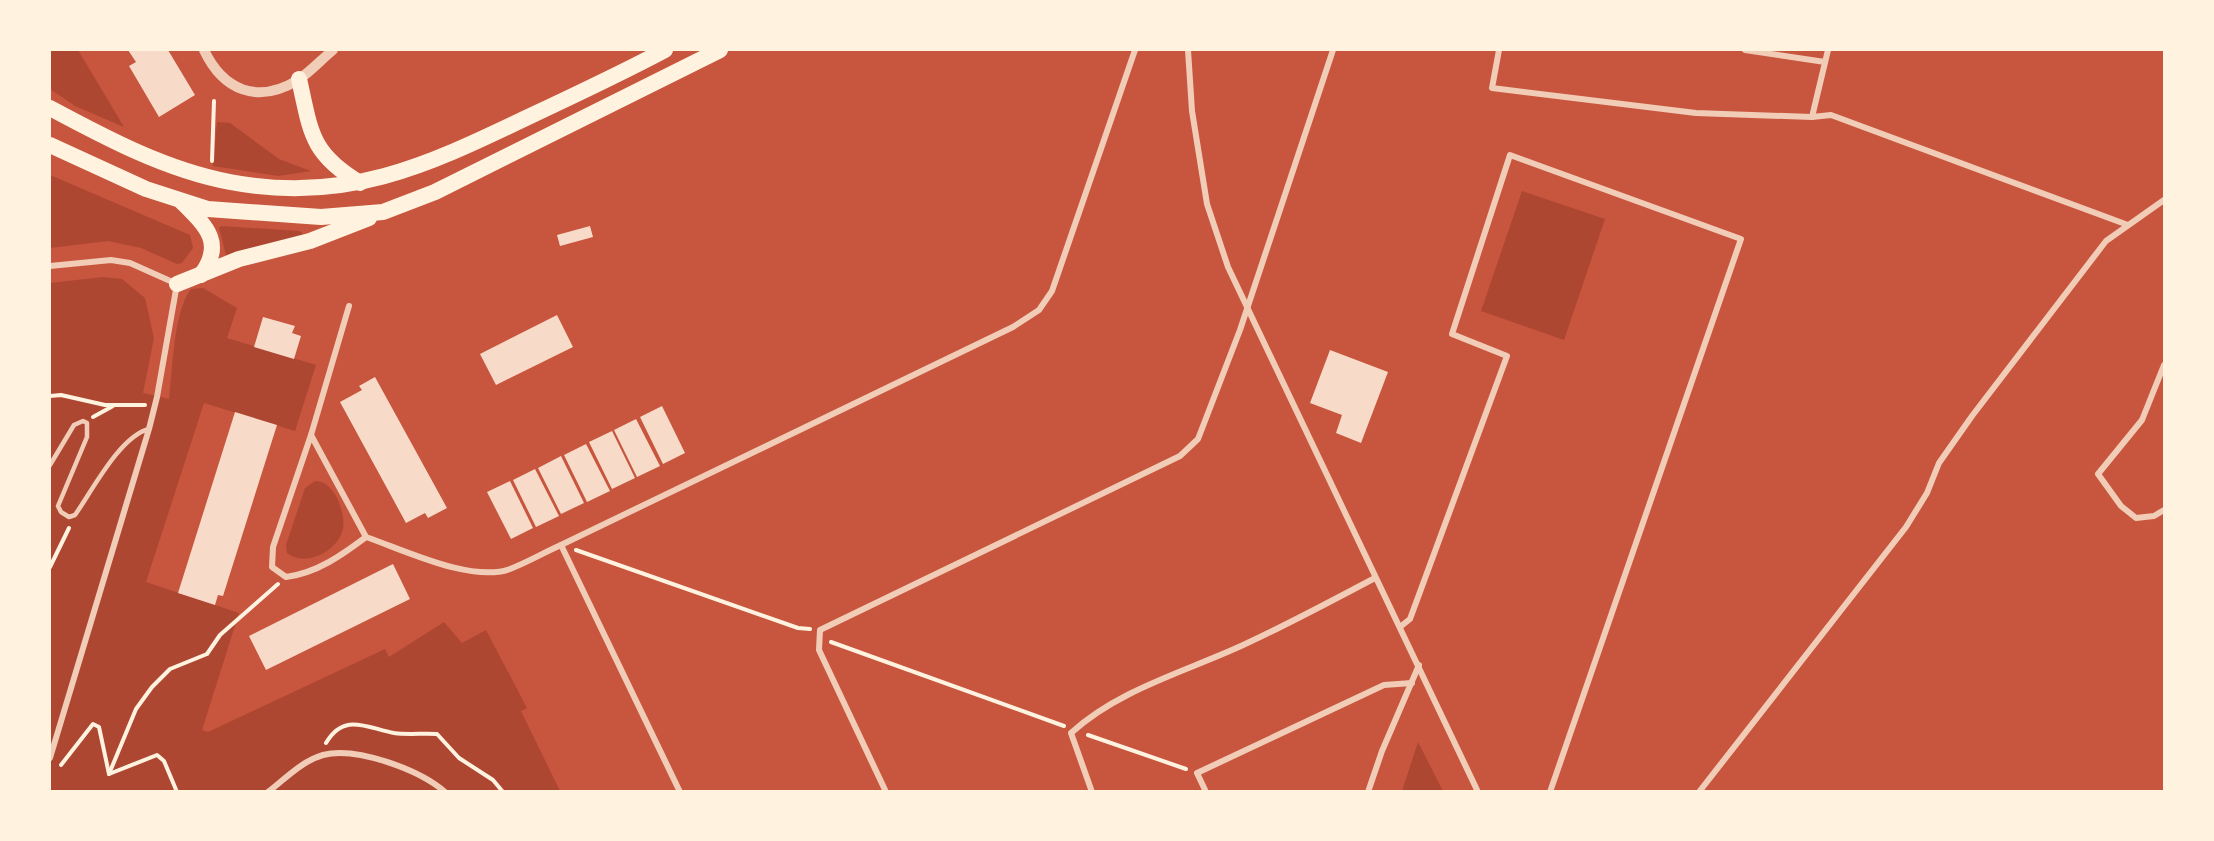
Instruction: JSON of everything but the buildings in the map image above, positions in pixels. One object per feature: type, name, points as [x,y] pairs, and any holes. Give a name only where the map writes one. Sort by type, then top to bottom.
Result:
[{"type":"highway","points":[[50,108],[154,159],[194,173],[231,182],[312,188],[360,183],[404,173],[456,152],[665,50]]},
{"type":"highway","points":[[177,284],[239,259],[342,230],[427,196],[720,50]]},
{"type":"highway","points":[[299,79],[316,144],[326,159],[360,183]]},
{"type":"highway","points":[[56,149],[114,176],[181,201],[217,210],[280,216],[383,212]]},
{"type":"highway","points":[[181,201],[202,223],[212,241],[213,250],[210,262],[201,275]]},
{"type":"street","points":[[204,50],[211,66],[230,85],[257,93],[281,88],[299,79],[333,50]]},
{"type":"street","points":[[310,435],[366,537],[462,569],[485,572],[509,570],[1013,327],[1039,310],[1052,291],[1135,50]]},
{"type":"street","points":[[1188,50],[1192,111],[1207,204],[1228,267],[1479,792]]},
{"type":"street","points":[[886,792],[819,650],[820,630],[1180,456],[1198,439],[1246,308],[1333,50]]},
{"type":"street","points":[[1499,50],[1492,88],[1696,113],[1812,117],[1831,115],[2128,225]]},
{"type":"street","points":[[1745,50],[1825,63]]},
{"type":"street","points":[[1812,117],[1828,50]]},
{"type":"street","points":[[1400,627],[1410,619],[1507,356],[1452,334],[1510,155],[1741,239],[1550,792]]},
{"type":"street","points":[[1698,792],[1906,527],[1927,492],[1939,463],[1972,416],[2106,241],[2163,203]]},
{"type":"street","points":[[50,266],[111,260],[130,263],[177,284],[155,407],[50,760]]},
{"type":"street","points":[[349,306],[273,546],[272,567],[286,577],[298,575],[329,563],[366,537]]},
{"type":"street","points":[[2164,365],[2142,420],[2098,474],[2121,506],[2136,518],[2154,516],[2164,510]]},
{"type":"street","points":[[561,544],[680,792]]},
{"type":"street","points":[[1092,792],[1071,733],[1091,715],[1156,682],[1241,646],[1375,578]]},
{"type":"street","points":[[1368,792],[1382,751],[1419,665]]},
{"type":"street","points":[[1206,792],[1197,773],[1384,685],[1412,683]]},
{"type":"street","points":[[268,792],[322,755],[341,753],[362,756],[422,776],[445,792]]},
{"type":"lane","points":[[50,465],[74,425],[84,421],[87,423],[87,437],[58,506],[64,516],[75,515],[123,445],[141,431],[149,429]]},
{"type":"path","points":[[212,168],[214,101]]},
{"type":"path","points":[[50,396],[61,395],[93,403],[155,407]]},
{"type":"path","points":[[87,423],[116,405]]},
{"type":"path","points":[[50,567],[75,515]]},
{"type":"path","points":[[561,544],[798,628],[820,630]]},
{"type":"path","points":[[109,774],[136,709],[152,687],[170,669],[207,654],[220,635],[286,577]]},
{"type":"path","points":[[819,638],[1197,773]]},
{"type":"path","points":[[322,755],[331,734],[355,723],[398,733],[437,734],[459,758],[493,780],[503,792]]},
{"type":"path","points":[[50,760],[61,765],[93,724],[99,728],[109,774]]},
{"type":"path","points":[[109,774],[157,755],[164,761],[177,792]]},
{"type":"shaded area","points":[[50,50],[78,50],[124,127],[75,106],[50,89]]},
{"type":"shaded area","points":[[217,122],[230,123],[279,159],[311,171],[278,176],[213,166]]},
{"type":"shaded area","points":[[50,175],[190,235],[193,248],[182,263],[177,264],[141,248],[108,241],[50,248]]},
{"type":"shaded area","points":[[1522,191],[1605,219],[1564,340],[1481,311]]},
{"type":"shaded area","points":[[221,226],[300,231],[303,234],[301,237],[226,255],[219,228]]},
{"type":"shaded area","points":[[103,277],[122,279],[145,298],[154,338],[143,393],[169,399],[177,326],[185,299],[191,289],[203,288],[237,308],[227,338],[316,365],[295,431],[204,403],[146,582],[239,613],[202,730],[208,732],[385,649],[389,657],[444,622],[462,643],[486,630],[527,708],[521,711],[560,791],[50,791],[50,283]]},
{"type":"shaded area","points":[[315,481],[322,482],[333,492],[343,515],[343,529],[335,544],[328,550],[312,558],[303,559],[287,553],[286,545],[305,488]]},
{"type":"shaded area","points":[[1418,742],[1443,791],[1402,791]]}]
